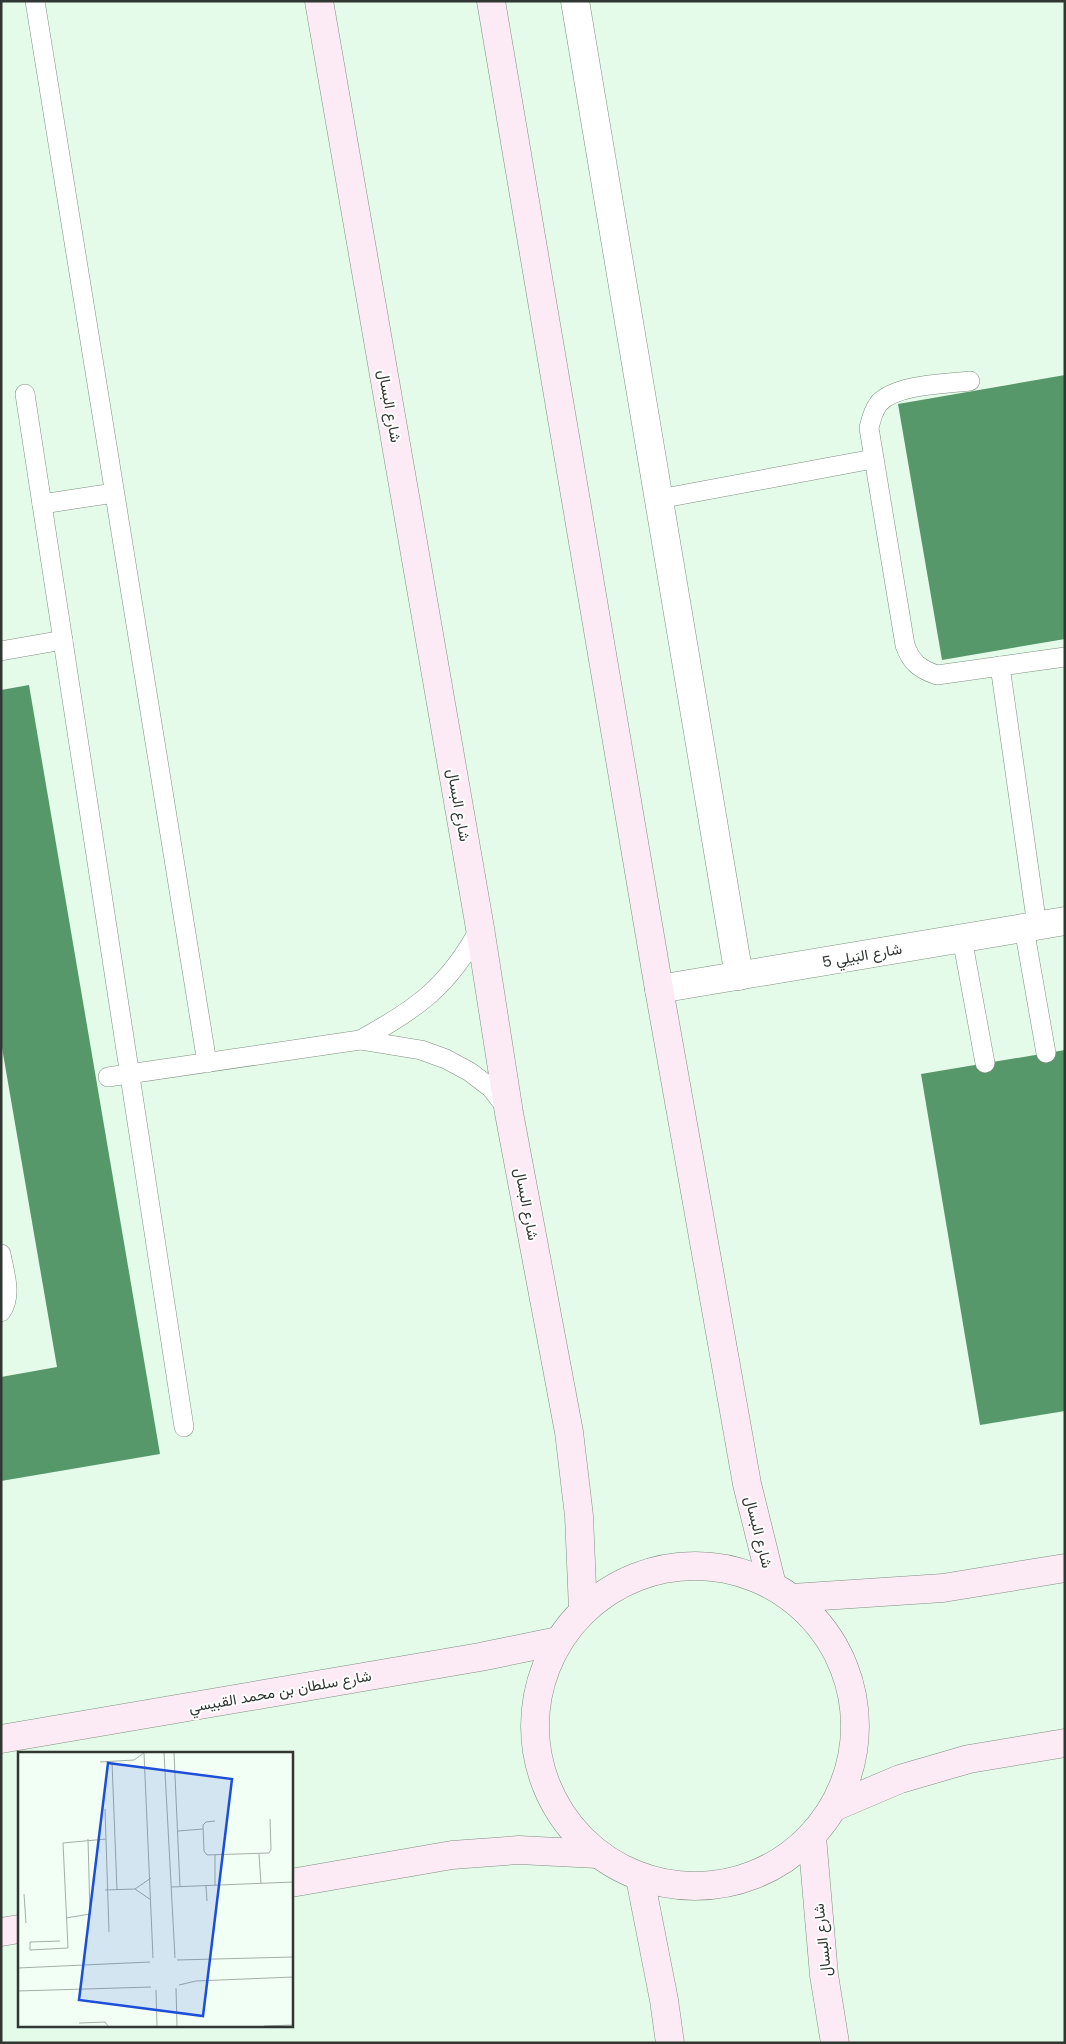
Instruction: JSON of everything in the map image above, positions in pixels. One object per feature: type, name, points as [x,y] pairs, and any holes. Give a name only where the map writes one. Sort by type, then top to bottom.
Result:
[{"type":"street","name":"شارع البسال","points":[[491,1],[659,989],[747,1484],[782,1592]]},
{"type":"street","points":[[575,1],[739,976]]},
{"type":"street","name":"شارع البسال","points":[[321,11],[480,928],[509,1112],[569,1432],[579,1516],[583,1610]]},
{"type":"street","name":"شارع البَيلِي 5","points":[[659,989],[1065,921]]},
{"type":"street","points":[[706,1566],[750,1575],[782,1592],[810,1614],[836,1648],[852,1688],[856,1731],[849,1773],[834,1807],[812,1837],[784,1860],[738,1881],[689,1886],[640,1878],[597,1854],[557,1810],[536,1754],[536,1696],[558,1640],[583,1610],[619,1584],[661,1569],[706,1566]]},
{"type":"street","points":[[782,1592],[944,1588],[1065,1568]]},
{"type":"street","name":"شارع سلطان بن محمد القبيسي","points":[[1,1739],[462,1660],[558,1640]]},
{"type":"street","points":[[834,1807],[900,1779],[969,1759],[1065,1743]]},
{"type":"street","name":"شارع البسال","points":[[812,1837],[824,1975],[835,2043]]},
{"type":"street","points":[[292,1883],[452,1855],[519,1850],[597,1854]]},
{"type":"street","points":[[640,1878],[670,2043]]},
{"type":"street","points":[[1,1932],[18,1929]]},
{"type":"lane","points":[[35,1],[207,1063]]},
{"type":"lane","points":[[304,1],[321,11]]},
{"type":"lane","points":[[970,381],[903,390],[890,395],[879,404],[872,415],[869,428],[873,459],[905,645],[909,656],[916,665],[937,675],[1065,657]]},
{"type":"lane","points":[[25,394],[184,1427]]},
{"type":"lane","points":[[659,499],[873,459]]},
{"type":"lane","points":[[42,504],[114,493]]},
{"type":"lane","points":[[1,651],[63,640]]},
{"type":"lane","points":[[1000,666],[1046,1053]]},
{"type":"lane","points":[[360,1040],[414,1008],[434,992],[453,972],[468,951],[480,928]]},
{"type":"lane","points":[[962,938],[985,1063]]},
{"type":"lane","points":[[108,1077],[360,1040],[422,1050],[446,1059],[470,1072],[491,1088],[509,1112]]},
{"type":"lane","points":[[1,1254],[7,1292],[6,1301],[1,1312]]},
{"type":"shaded area","points":[[1,1],[1065,1],[1065,2043],[1,2043]]},
{"type":"building","points":[[1065,375],[1065,639],[942,660],[898,404]]},
{"type":"building","points":[[29,685],[160,1454],[1,1481],[1,1377],[57,1367],[1,1042],[1,690]]},
{"type":"building","points":[[1065,1050],[1065,1411],[980,1425],[921,1074]]}]
